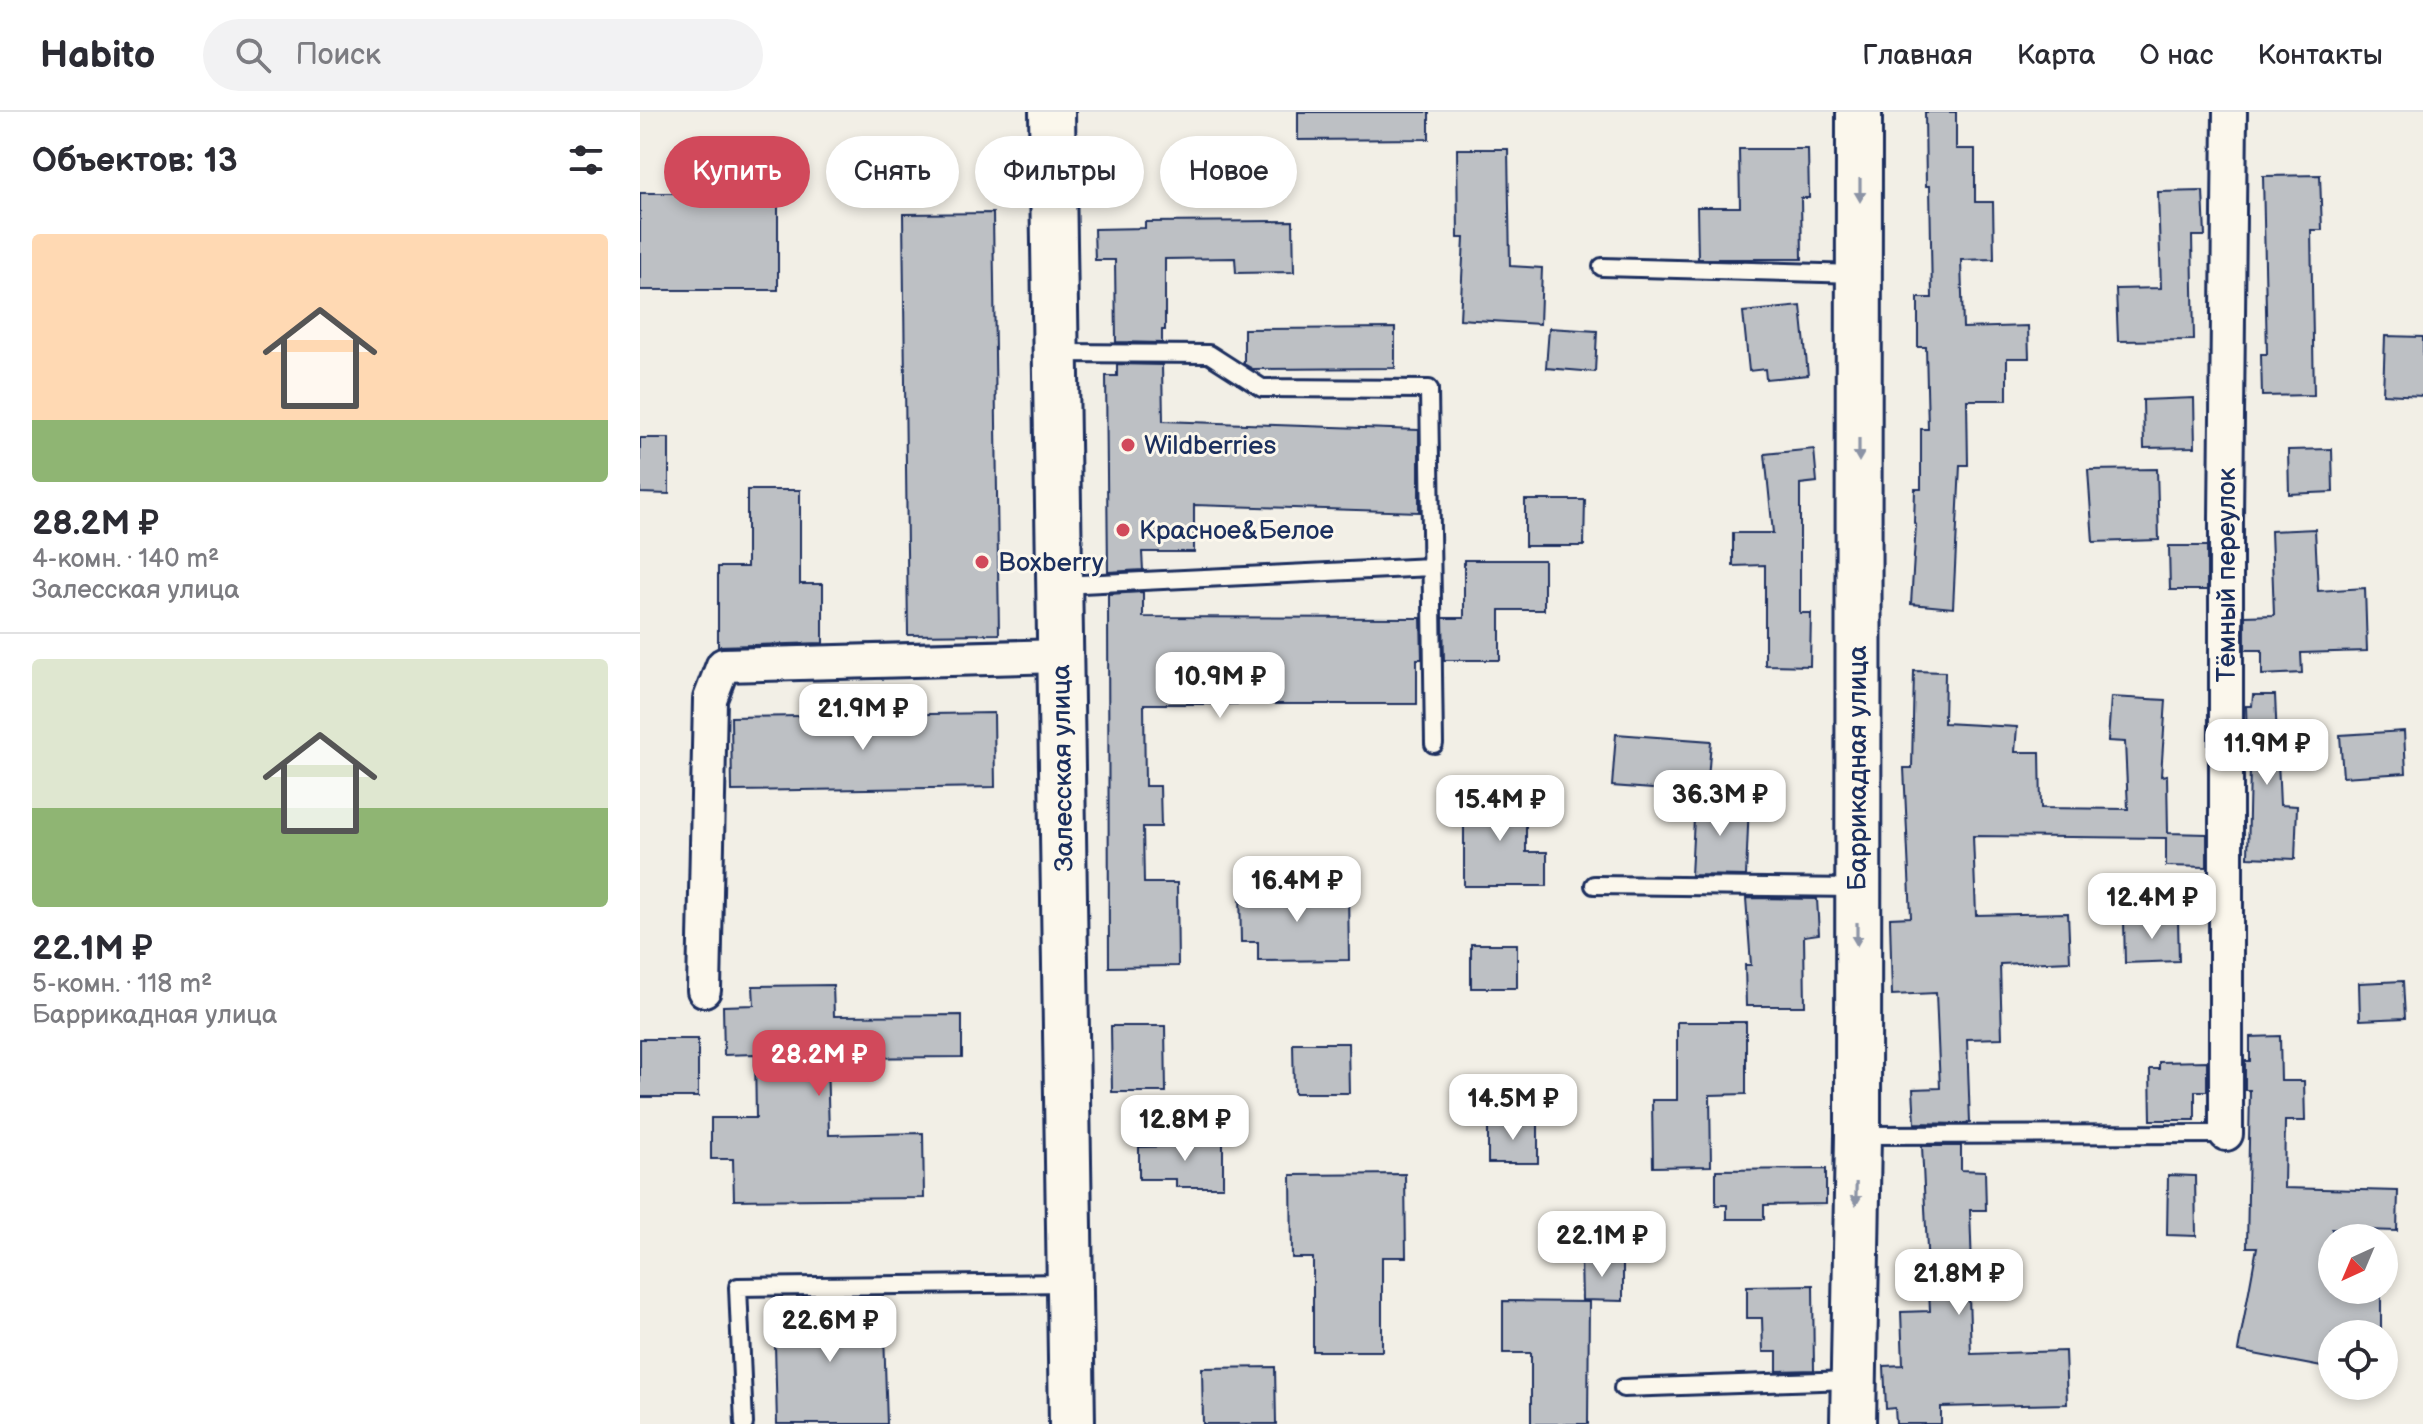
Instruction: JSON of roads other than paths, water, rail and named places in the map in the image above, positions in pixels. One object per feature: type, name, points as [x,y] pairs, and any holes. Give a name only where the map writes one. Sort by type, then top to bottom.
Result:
[{"type":"main road","name":"Залесская улица","points":[[1052,112],[1072,1424]]},
{"type":"main road","name":"Баррикадная улица","points":[[1853,1424],[1858,1135],[1859,112]]},
{"type":"street","name":"Тёмный переулок","points":[[2226,1134],[2226,519],[2230,112]]},
{"type":"street","points":[[704,990],[710,699],[723,665],[1060,656]]},
{"type":"lane","points":[[1602,267],[1860,274]]},
{"type":"lane","points":[[1056,353],[1209,354],[1262,388],[1429,389],[1434,744]]},
{"type":"lane","points":[[1059,585],[1431,567]]},
{"type":"lane","points":[[1594,885],[1857,888]]},
{"type":"lane","points":[[1858,1135],[2226,1134]]},
{"type":"lane","points":[[744,1424],[738,1287],[1070,1283]]},
{"type":"lane","points":[[1623,1388],[1852,1380]]},
{"type":"place","name":"Wildberries","points":[[1128,445]]},
{"type":"place","name":"Красное&Белое","points":[[1123,530]]},
{"type":"place","name":"Boxberry","points":[[982,562]]}]
